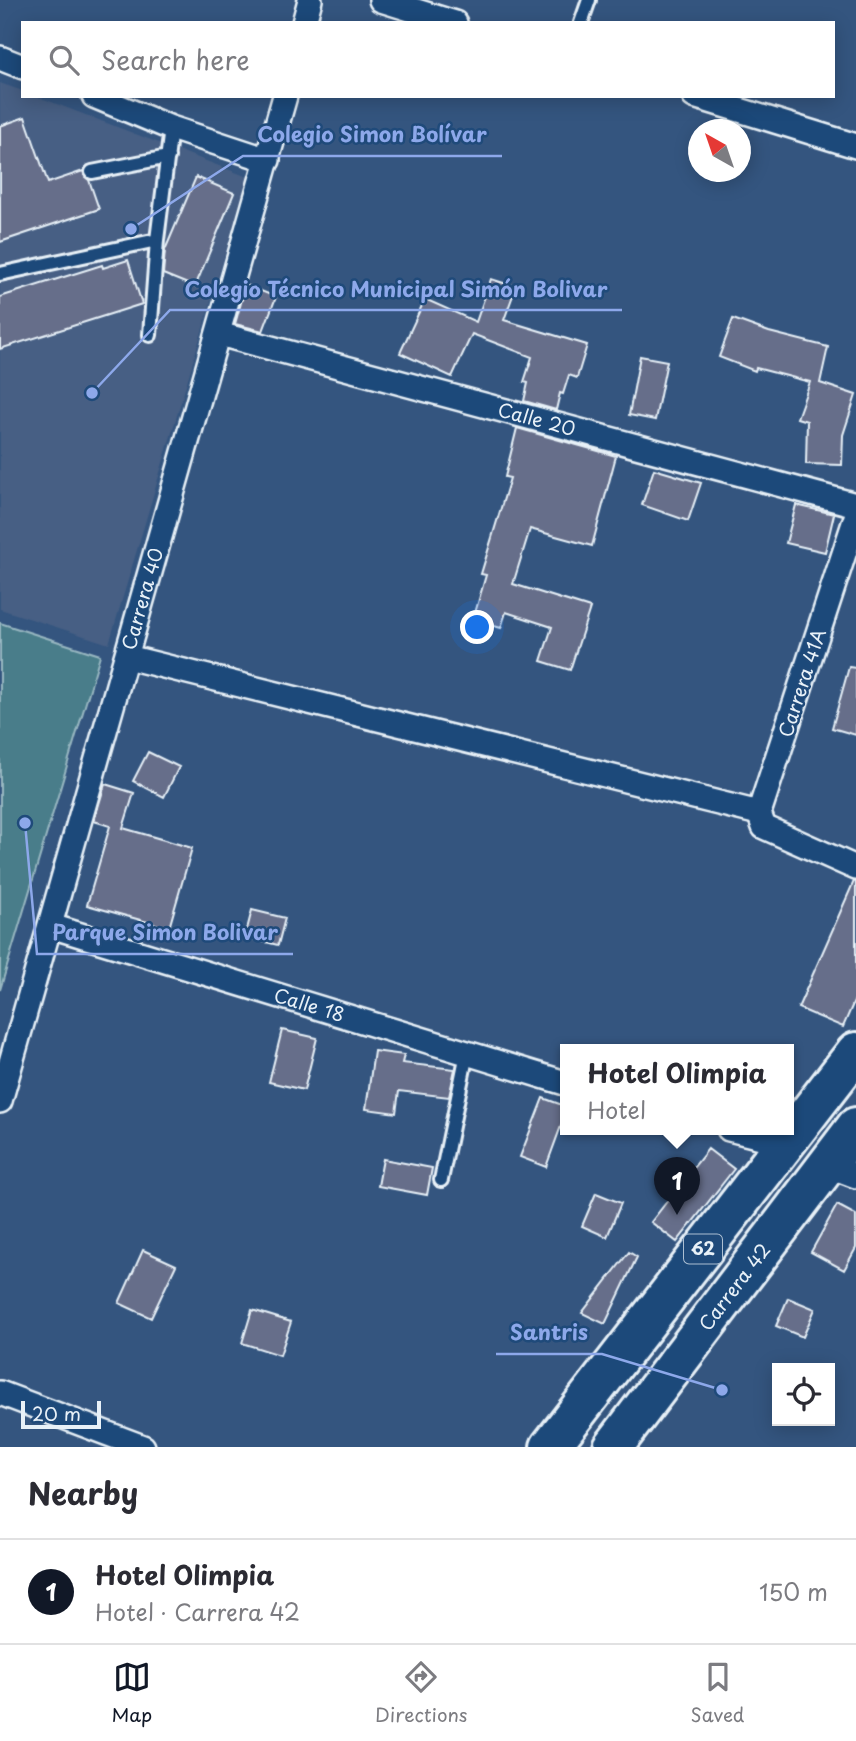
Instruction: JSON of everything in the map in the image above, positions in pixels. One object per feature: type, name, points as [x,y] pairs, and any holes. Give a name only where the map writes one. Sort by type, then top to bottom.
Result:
[{"type":"highway","name":"62","points":[[794,1131],[856,1052]]},
{"type":"highway","name":"Carrera 42","points":[[613,1447],[841,1170],[856,1127]]},
{"type":"highway","name":"62","points":[[550,1447],[791,1135]]},
{"type":"street","points":[[305,21],[310,0]]},
{"type":"street","points":[[381,0],[449,21]]},
{"type":"street","points":[[0,58],[21,66]]},
{"type":"street","points":[[99,98],[171,128],[268,160]]},
{"type":"street","name":"Carrera 40","points":[[0,1101],[284,98]]},
{"type":"street","points":[[700,98],[856,146]]},
{"type":"street","name":"Calle 20","points":[[219,334],[856,505]]},
{"type":"street","name":"Carrera 41A","points":[[759,813],[849,564],[856,517]]},
{"type":"street","points":[[127,657],[759,813],[764,827],[856,868]]},
{"type":"street","name":"Calle 18","points":[[51,926],[560,1081]]},
{"type":"street","points":[[753,1135],[785,1143]]},
{"type":"street","points":[[0,1393],[143,1447]]},
{"type":"lane","points":[[582,21],[589,0]]},
{"type":"lane","points":[[150,335],[171,128]]},
{"type":"lane","points":[[92,172],[168,156]]},
{"type":"lane","points":[[0,274],[158,240]]},
{"type":"lane","points":[[441,1180],[467,1053]]},
{"type":"shaded area","points":[[0,83],[21,90],[21,98],[41,98],[248,177],[109,644],[0,609]]},
{"type":"green space","points":[[0,623],[100,655],[0,990]]},
{"type":"building","points":[[25,117],[48,183],[83,171],[99,209],[0,242],[0,126]]},
{"type":"building","points":[[196,177],[234,193],[195,287],[163,274],[165,250]]},
{"type":"building","points":[[128,260],[142,304],[0,349],[0,297],[102,265],[103,268]]},
{"type":"building","points":[[491,279],[516,287],[504,320],[587,345],[577,378],[569,375],[563,394],[560,393],[556,410],[524,401],[528,383],[524,382],[532,357],[472,334],[452,377],[400,353],[425,299],[476,322]]},
{"type":"building","points":[[246,285],[276,297],[263,331],[235,324]]},
{"type":"building","points":[[733,319],[769,332],[828,347],[820,383],[856,395],[843,435],[842,465],[806,464],[807,421],[797,418],[810,382],[756,368],[755,371],[719,357]]},
{"type":"building","points":[[640,356],[667,361],[655,420],[629,415]]},
{"type":"building","points":[[517,428],[616,456],[592,546],[530,529],[513,584],[590,608],[570,670],[541,661],[552,627],[506,612],[501,628],[473,620],[486,575],[481,574],[510,478],[505,477]]},
{"type":"building","points":[[654,469],[701,483],[688,521],[642,505]]},
{"type":"building","points":[[796,505],[834,514],[825,552],[786,543]]},
{"type":"building","points":[[849,667],[856,668],[856,735],[832,728]]},
{"type":"building","points":[[148,752],[179,767],[164,797],[133,781]]},
{"type":"building","points":[[105,784],[134,793],[123,828],[192,848],[169,928],[87,905],[110,826],[94,821]]},
{"type":"building","points":[[854,881],[856,997],[843,1027],[798,1008]]},
{"type":"building","points":[[252,910],[285,918],[278,945],[245,937]]},
{"type":"building","points":[[282,1030],[317,1038],[304,1090],[269,1082]]},
{"type":"building","points":[[374,1051],[404,1055],[402,1063],[455,1069],[449,1097],[399,1091],[396,1113],[366,1109]]},
{"type":"building","points":[[543,1098],[560,1104],[560,1129],[546,1167],[520,1157]]},
{"type":"building","points":[[708,1149],[734,1169],[677,1242],[651,1222]]},
{"type":"building","points":[[383,1159],[432,1168],[427,1195],[378,1186]]},
{"type":"building","points":[[596,1193],[621,1203],[607,1237],[582,1226]]},
{"type":"building","points":[[837,1205],[856,1215],[856,1248],[844,1270],[811,1252]]},
{"type":"building","points":[[143,1250],[176,1265],[151,1318],[119,1303]]},
{"type":"building","points":[[629,1252],[637,1257],[605,1324],[582,1313]]},
{"type":"building","points":[[788,1298],[815,1309],[803,1337],[776,1326]]},
{"type":"building","points":[[252,1310],[291,1322],[280,1355],[242,1343]]},
{"type":"place","name":"Colegio Simon Bolívar","points":[[131,229]]},
{"type":"place","name":"Colegio Técnico Municipal Simón Bolivar","points":[[92,393]]},
{"type":"place","name":"Parque Simon Bolivar","points":[[25,823]]},
{"type":"place","name":"Hotel Olimpia","points":[[677,1215]]},
{"type":"place","name":"Santris","points":[[722,1390]]}]
